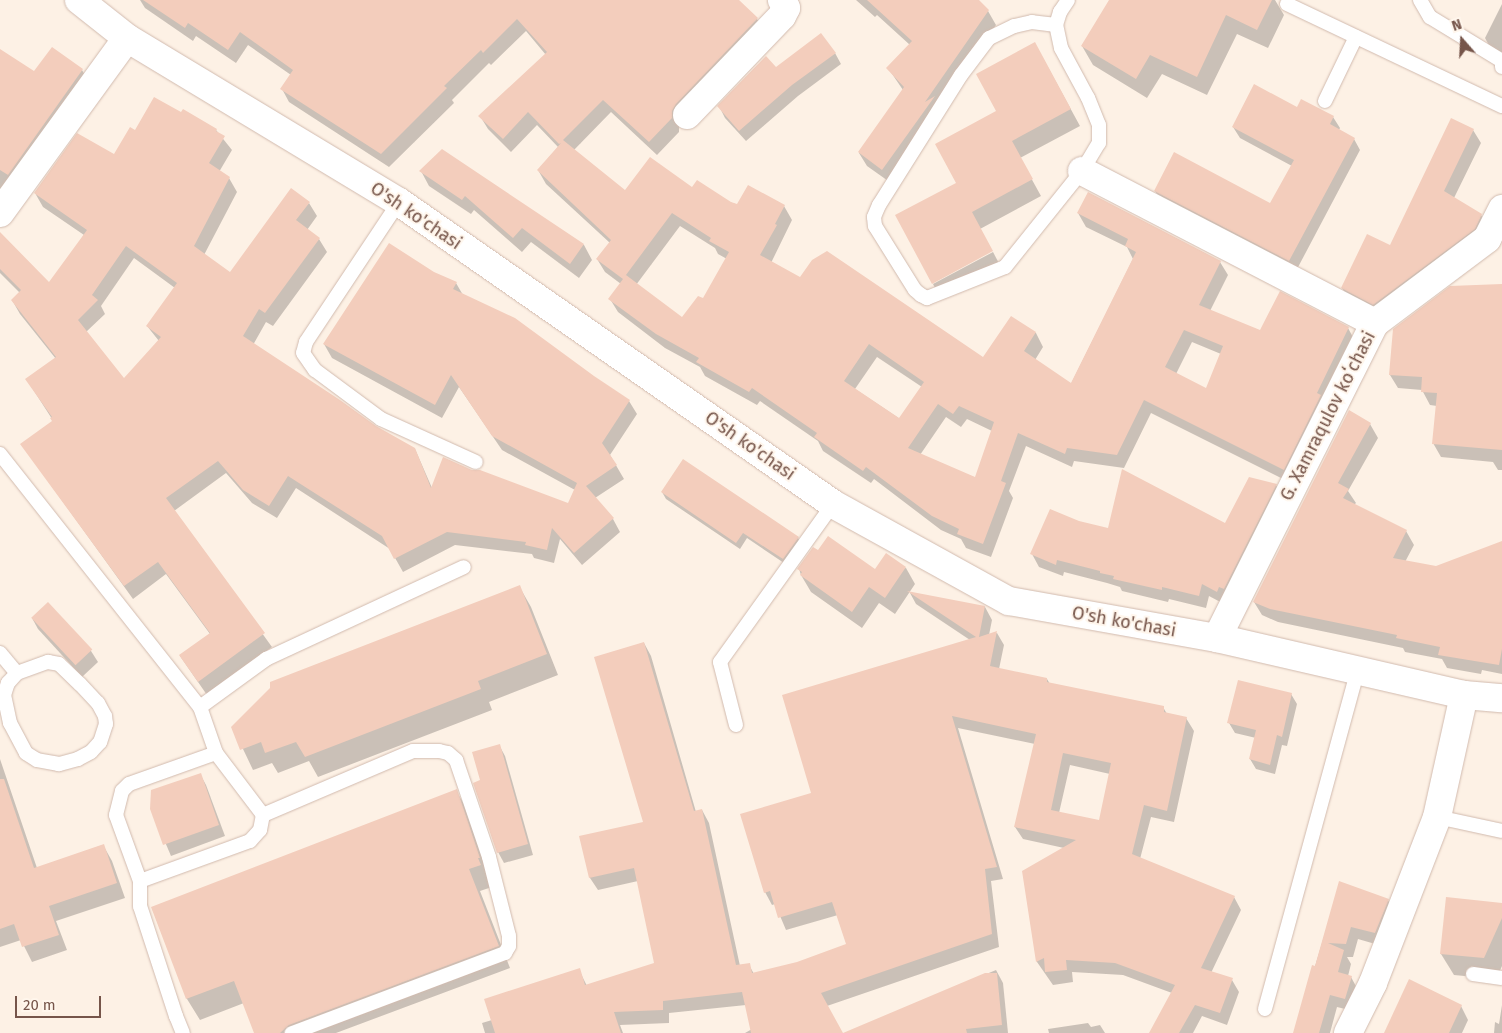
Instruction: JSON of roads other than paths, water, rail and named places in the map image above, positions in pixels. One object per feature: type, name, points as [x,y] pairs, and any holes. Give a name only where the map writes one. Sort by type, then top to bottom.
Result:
[{"type":"street","name":"O'sh ko'chasi","points":[[79,0],[127,38],[399,202],[833,504],[1009,601],[1217,638],[1464,695],[1502,698]]},
{"type":"street","points":[[687,115],[782,16],[786,8],[782,0]]},
{"type":"street","points":[[0,213],[127,38]]},
{"type":"street","points":[[1082,171],[1375,323]]},
{"type":"street","name":"G. Xamraqulov koʻchasi","points":[[1217,638],[1375,323],[1486,239],[1502,209]]},
{"type":"street","points":[[1348,1033],[1373,983],[1437,817],[1464,695]]},
{"type":"lane","points":[[1056,25],[1032,22],[1014,26],[989,38],[961,75],[879,206],[874,217],[875,226],[915,290],[927,298],[1005,267],[1082,171],[1099,142],[1099,125],[1088,98],[1062,48],[1056,25],[1060,12],[1068,0]]},
{"type":"lane","points":[[1420,0],[1430,17],[1502,61],[1502,67]]},
{"type":"lane","points":[[1287,4],[1502,106]]},
{"type":"lane","points":[[1325,102],[1356,37]]},
{"type":"lane","points":[[399,202],[306,342],[303,353],[314,370],[381,419],[476,462]]},
{"type":"lane","points":[[0,454],[200,707],[216,753],[262,814],[260,830],[256,837],[250,841],[140,881]]},
{"type":"lane","points":[[736,725],[720,662],[833,504]]},
{"type":"lane","points":[[200,707],[266,659],[464,567]]},
{"type":"lane","points":[[0,653],[17,673]]},
{"type":"lane","points":[[48,662],[59,664],[98,703],[105,716],[106,724],[100,742],[91,752],[78,759],[59,764],[37,760],[26,753],[14,734],[5,710],[4,695],[8,683],[17,673],[37,664],[48,662]]},
{"type":"lane","points":[[1265,1009],[1358,669]]},
{"type":"lane","points":[[262,814],[413,751],[448,753],[456,760],[489,857],[509,936],[509,946],[505,953],[488,961],[292,1033]]},
{"type":"lane","points":[[183,1033],[140,906],[140,881],[116,814],[122,791],[129,784],[216,753]]},
{"type":"lane","points":[[1437,817],[1502,831]]},
{"type":"lane","points":[[1473,974],[1502,978]]}]
